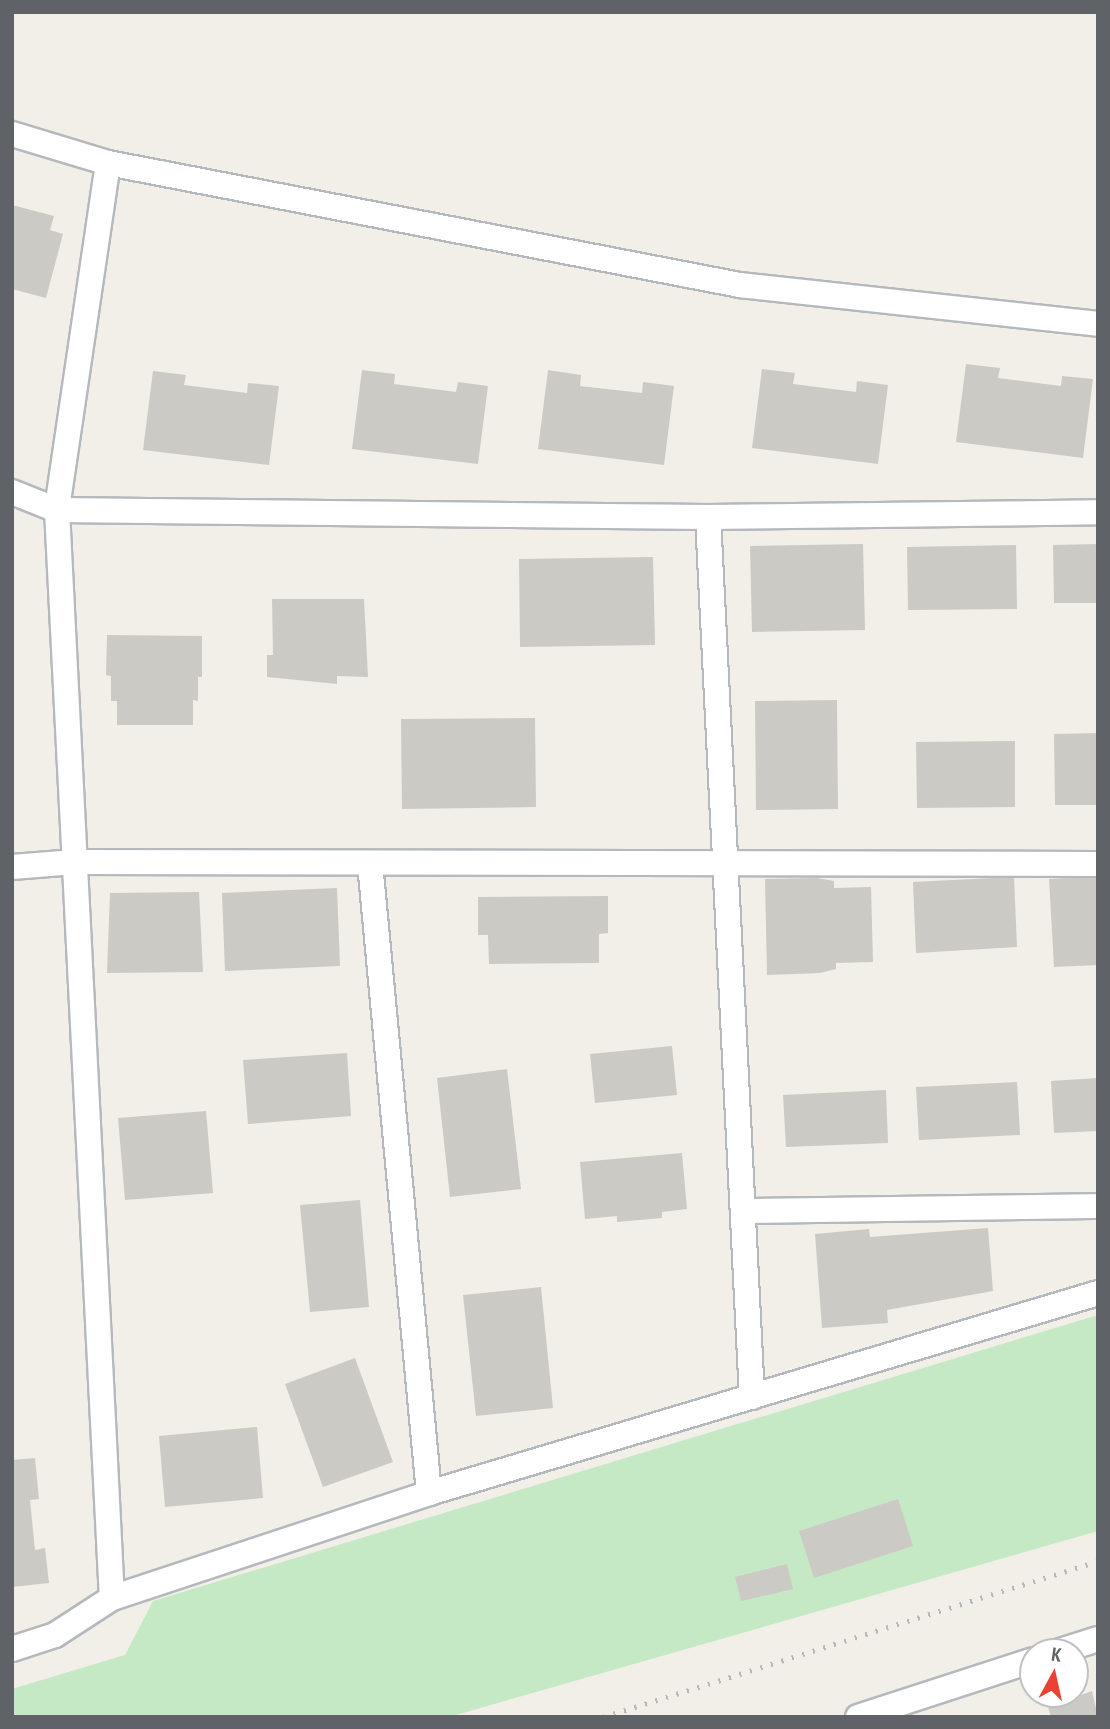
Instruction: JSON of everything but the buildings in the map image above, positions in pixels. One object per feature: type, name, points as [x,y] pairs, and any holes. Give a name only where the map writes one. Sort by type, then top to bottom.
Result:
[{"type":"street","points":[[12,134],[108,163],[740,285],[1098,324]]},
{"type":"street","points":[[108,163],[57,510],[112,1598]]},
{"type":"street","points":[[12,492],[57,510],[708,517],[1098,512]]},
{"type":"street","points":[[708,517],[752,1396]]},
{"type":"street","points":[[12,867],[75,862],[1098,864]]},
{"type":"street","points":[[370,863],[429,1493]]},
{"type":"street","points":[[743,1211],[1098,1206]]},
{"type":"street","points":[[12,1649],[55,1635],[112,1598],[429,1493],[1098,1293]]},
{"type":"street","points":[[858,1717],[1019,1665]]},
{"type":"green space","points":[[1098,1315],[1098,1531],[449,1717],[12,1717],[12,1689],[125,1655],[153,1601]]},
{"type":"railway","points":[[603,1717],[1098,1561]]}]
